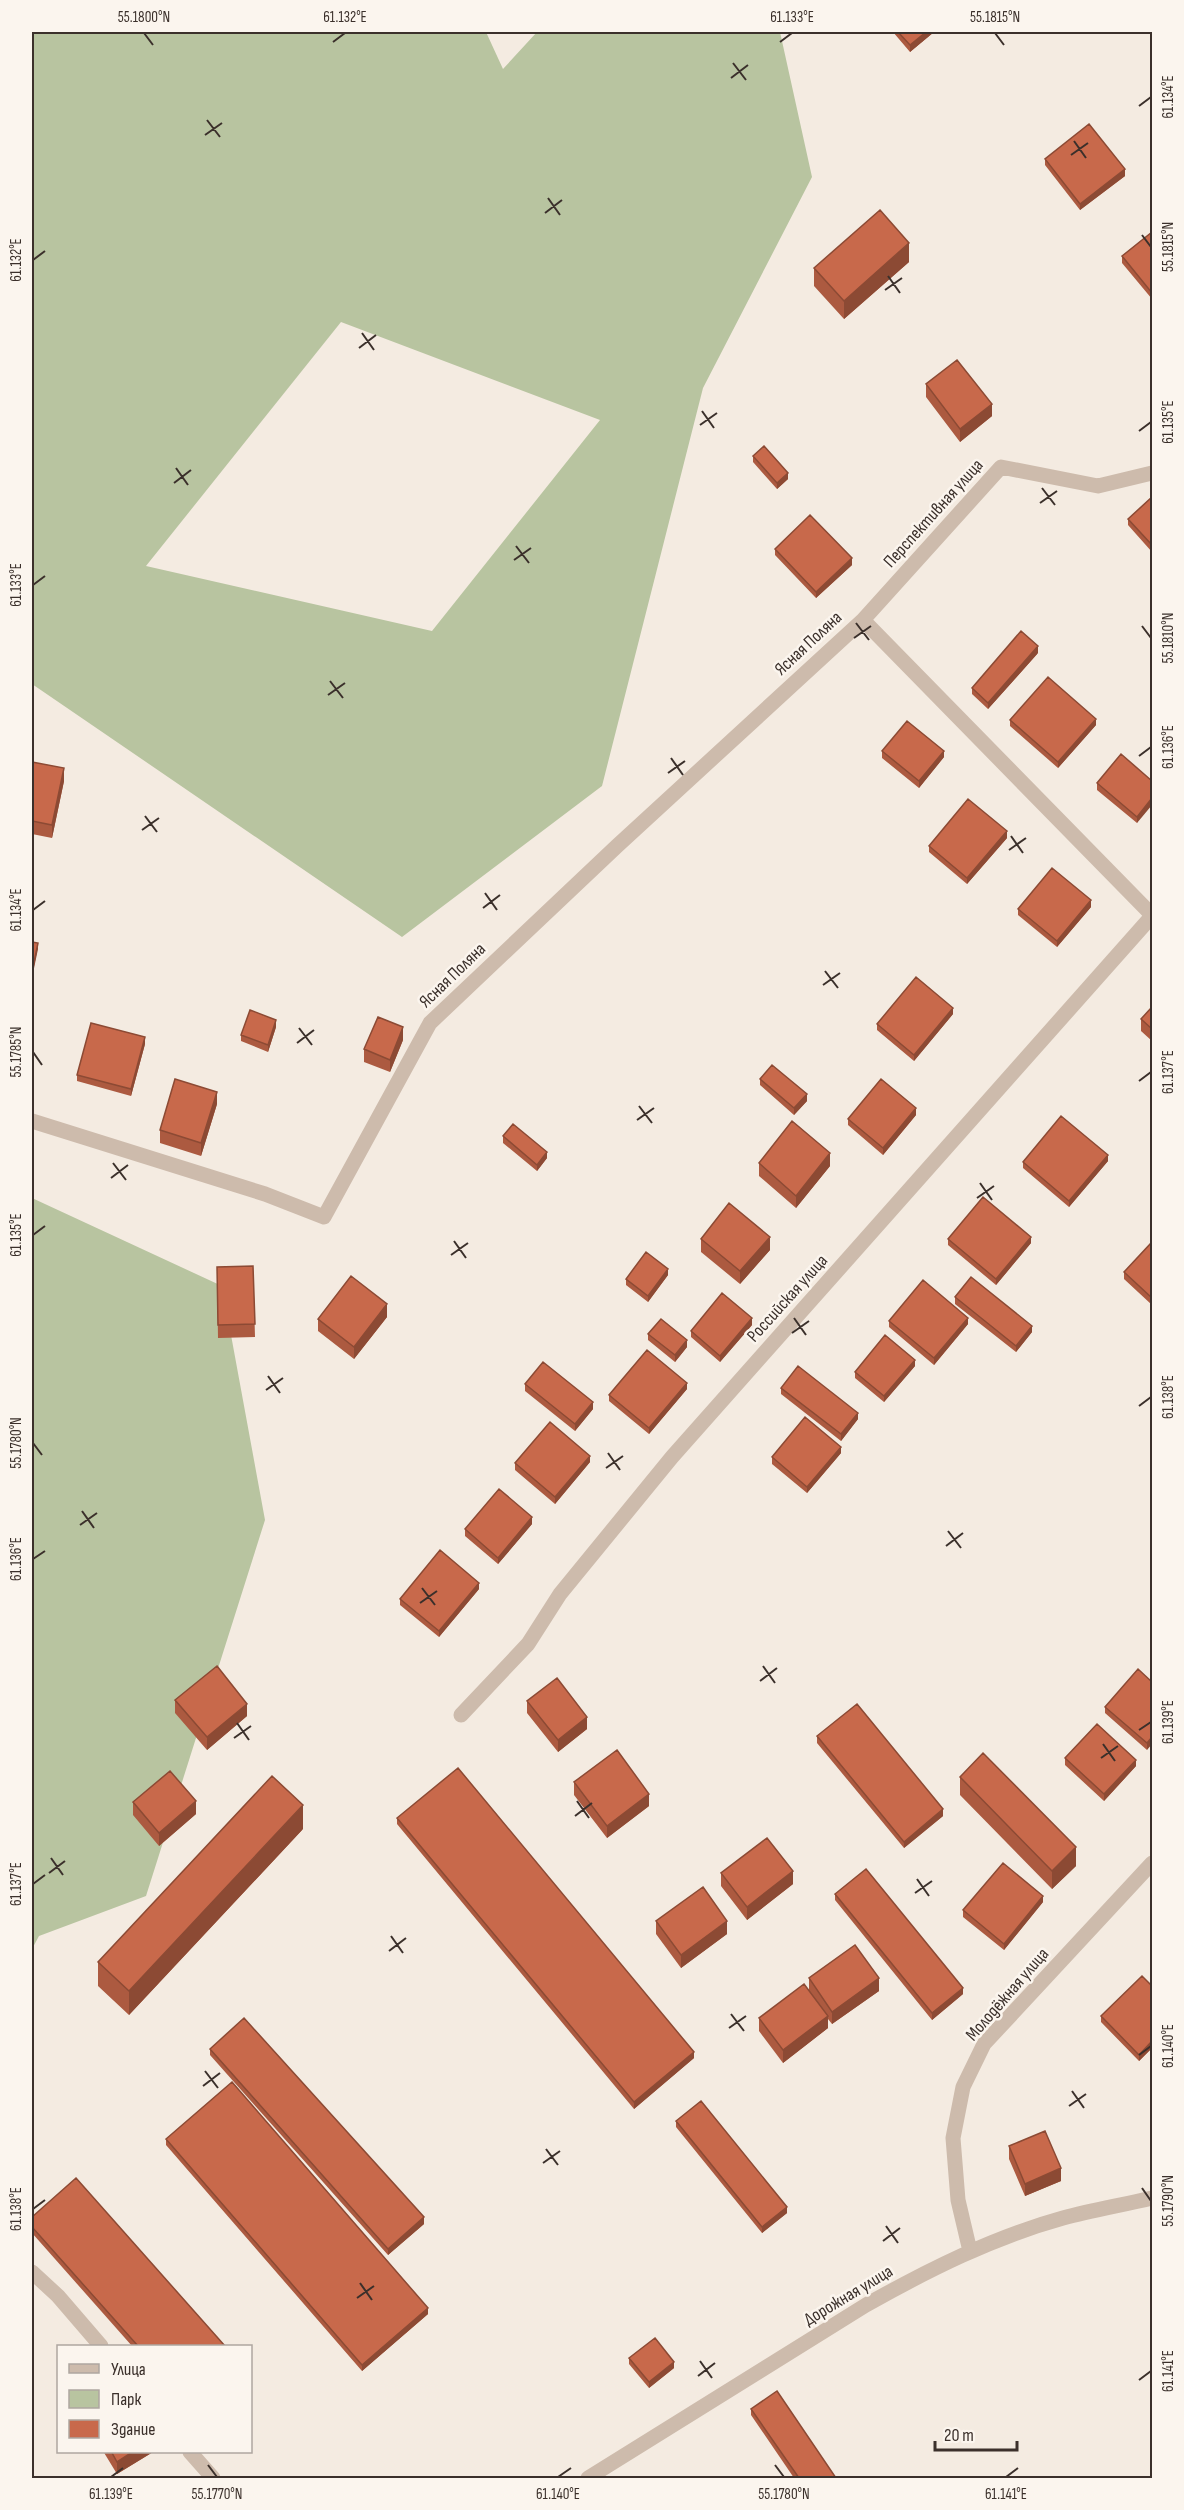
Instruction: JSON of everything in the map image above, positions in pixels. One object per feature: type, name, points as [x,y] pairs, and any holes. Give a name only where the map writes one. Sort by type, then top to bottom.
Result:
[{"type":"street","name":"Перспективная улица","points":[[862,620],[1001,467],[1098,486],[1152,473]]},
{"type":"street","points":[[862,620],[1152,915]]},
{"type":"street","name":"Ясная Поляна","points":[[32,1121],[265,1194],[324,1217],[429,1023],[862,620]]},
{"type":"street","name":"Российская улица","points":[[461,1715],[528,1644],[560,1594],[672,1457],[1152,915]]},
{"type":"street","name":"Молодёжная улица","points":[[970,2251],[958,2200],[953,2139],[963,2087],[984,2044],[1152,1863]]},
{"type":"street","name":"Дорожная улица","points":[[588,2478],[866,2305],[970,2251],[1061,2219],[1152,2198]]},
{"type":"street","points":[[32,2272],[58,2296],[100,2345]]},
{"type":"street","points":[[192,2453],[213,2478]]},
{"type":"green space","points":[[32,32],[486,32],[503,69],[537,32],[780,32],[812,177],[703,388],[602,786],[402,937],[32,684]],"holes":[[[341,322],[600,420],[432,631],[146,566]]]},
{"type":"green space","points":[[32,1198],[222,1286],[265,1520],[146,1896],[39,1936],[32,1949]]},
{"type":"building","points":[[898,32],[926,32],[910,45]]},
{"type":"building","points":[[1089,124],[1125,169],[1080,204],[1045,159]]},
{"type":"building","points":[[880,210],[909,243],[844,301],[814,268]]},
{"type":"building","points":[[1152,232],[1152,293],[1122,256]]},
{"type":"building","points":[[957,360],[992,404],[960,429],[926,384]]},
{"type":"building","points":[[764,446],[788,473],[777,483],[753,456]]},
{"type":"building","points":[[1152,497],[1152,545],[1128,519]]},
{"type":"building","points":[[810,515],[852,558],[816,592],[775,549]]},
{"type":"building","points":[[1021,631],[1038,646],[988,703],[972,688]]},
{"type":"building","points":[[1048,677],[1096,719],[1058,762],[1010,720]]},
{"type":"building","points":[[907,721],[944,751],[919,781],[882,751]]},
{"type":"building","points":[[1121,754],[1152,781],[1152,798],[1137,817],[1097,783]]},
{"type":"building","points":[[32,762],[64,768],[52,825],[32,821]]},
{"type":"building","points":[[968,799],[1007,831],[967,878],[929,846]]},
{"type":"building","points":[[1052,868],[1091,900],[1057,941],[1018,909]]},
{"type":"building","points":[[32,942],[38,943],[32,972]]},
{"type":"building","points":[[916,977],[953,1008],[914,1055],[877,1024]]},
{"type":"building","points":[[1152,1007],[1152,1029],[1141,1019]]},
{"type":"building","points":[[250,1010],[276,1020],[268,1045],[241,1035]]},
{"type":"building","points":[[378,1017],[403,1027],[390,1060],[364,1049]]},
{"type":"building","points":[[91,1023],[145,1037],[131,1089],[77,1075]]},
{"type":"building","points":[[772,1065],[807,1094],[794,1108],[760,1079]]},
{"type":"building","points":[[175,1079],[217,1092],[201,1143],[160,1130]]},
{"type":"building","points":[[881,1079],[916,1108],[883,1148],[848,1119]]},
{"type":"building","points":[[1061,1116],[1108,1155],[1069,1201],[1023,1162]]},
{"type":"building","points":[[792,1121],[830,1153],[796,1196],[759,1163]]},
{"type":"building","points":[[513,1124],[547,1152],[537,1165],[503,1136]]},
{"type":"building","points":[[983,1197],[1031,1237],[996,1279],[948,1239]]},
{"type":"building","points":[[729,1203],[770,1237],[740,1271],[701,1239]]},
{"type":"building","points":[[1152,1242],[1152,1298],[1124,1272]]},
{"type":"building","points":[[646,1252],[668,1269],[648,1296],[626,1279]]},
{"type":"building","points":[[253,1266],[255,1324],[218,1325],[217,1267]]},
{"type":"building","points":[[351,1276],[387,1304],[354,1347],[318,1319]]},
{"type":"building","points":[[971,1277],[1032,1326],[1016,1346],[955,1297]]},
{"type":"building","points":[[923,1280],[968,1318],[934,1358],[889,1321]]},
{"type":"building","points":[[722,1293],[752,1318],[720,1356],[691,1331]]},
{"type":"building","points":[[661,1319],[687,1340],[675,1355],[648,1334]]},
{"type":"building","points":[[885,1335],[915,1360],[884,1396],[855,1372]]},
{"type":"building","points":[[647,1350],[687,1383],[649,1428],[609,1395]]},
{"type":"building","points":[[543,1362],[593,1402],[575,1424],[525,1384]]},
{"type":"building","points":[[798,1366],[858,1413],[841,1434],[781,1388]]},
{"type":"building","points":[[805,1417],[841,1447],[807,1487],[772,1457]]},
{"type":"building","points":[[550,1422],[590,1456],[555,1497],[515,1463]]},
{"type":"building","points":[[499,1489],[532,1517],[498,1558],[465,1529]]},
{"type":"building","points":[[440,1550],[479,1583],[439,1631],[400,1599]]},
{"type":"building","points":[[217,1666],[247,1704],[207,1737],[175,1700]]},
{"type":"building","points":[[1138,1669],[1152,1682],[1152,1737],[1147,1743],[1105,1707]]},
{"type":"building","points":[[557,1678],[587,1717],[558,1740],[527,1701]]},
{"type":"building","points":[[857,1704],[943,1809],[904,1842],[817,1736]]},
{"type":"building","points":[[1097,1724],[1136,1760],[1104,1794],[1065,1758]]},
{"type":"building","points":[[617,1750],[649,1794],[607,1826],[574,1782]]},
{"type":"building","points":[[983,1753],[1076,1847],[1052,1871],[960,1777]]},
{"type":"building","points":[[458,1768],[694,2052],[634,2102],[397,1818]]},
{"type":"building","points":[[170,1771],[196,1801],[159,1833],[133,1802]]},
{"type":"building","points":[[272,1776],[303,1805],[129,1991],[98,1962]]},
{"type":"building","points":[[767,1838],[793,1871],[747,1907],[721,1873]]},
{"type":"building","points":[[1003,1863],[1043,1896],[1004,1944],[963,1910]]},
{"type":"building","points":[[866,1869],[963,1988],[932,2013],[835,1894]]},
{"type":"building","points":[[703,1887],[727,1921],[681,1955],[656,1921]]},
{"type":"building","points":[[855,1945],[879,1978],[832,2012],[809,1978]]},
{"type":"building","points":[[1142,1976],[1152,1986],[1152,2041],[1139,2055],[1101,2016]]},
{"type":"building","points":[[804,1984],[828,2016],[783,2050],[759,2018]]},
{"type":"building","points":[[244,2018],[424,2217],[388,2249],[210,2049]]},
{"type":"building","points":[[232,2082],[428,2308],[362,2365],[166,2139]]},
{"type":"building","points":[[701,2101],[787,2207],[762,2227],[676,2121]]},
{"type":"building","points":[[1045,2131],[1061,2168],[1025,2184],[1009,2146]]},
{"type":"building","points":[[76,2178],[224,2345],[137,2345],[32,2227],[32,2217]]},
{"type":"building","points":[[655,2338],[674,2362],[649,2382],[629,2358]]},
{"type":"building","points":[[777,2391],[836,2478],[799,2478],[751,2409]]},
{"type":"building","points":[[112,2453],[131,2453],[117,2462]]}]
